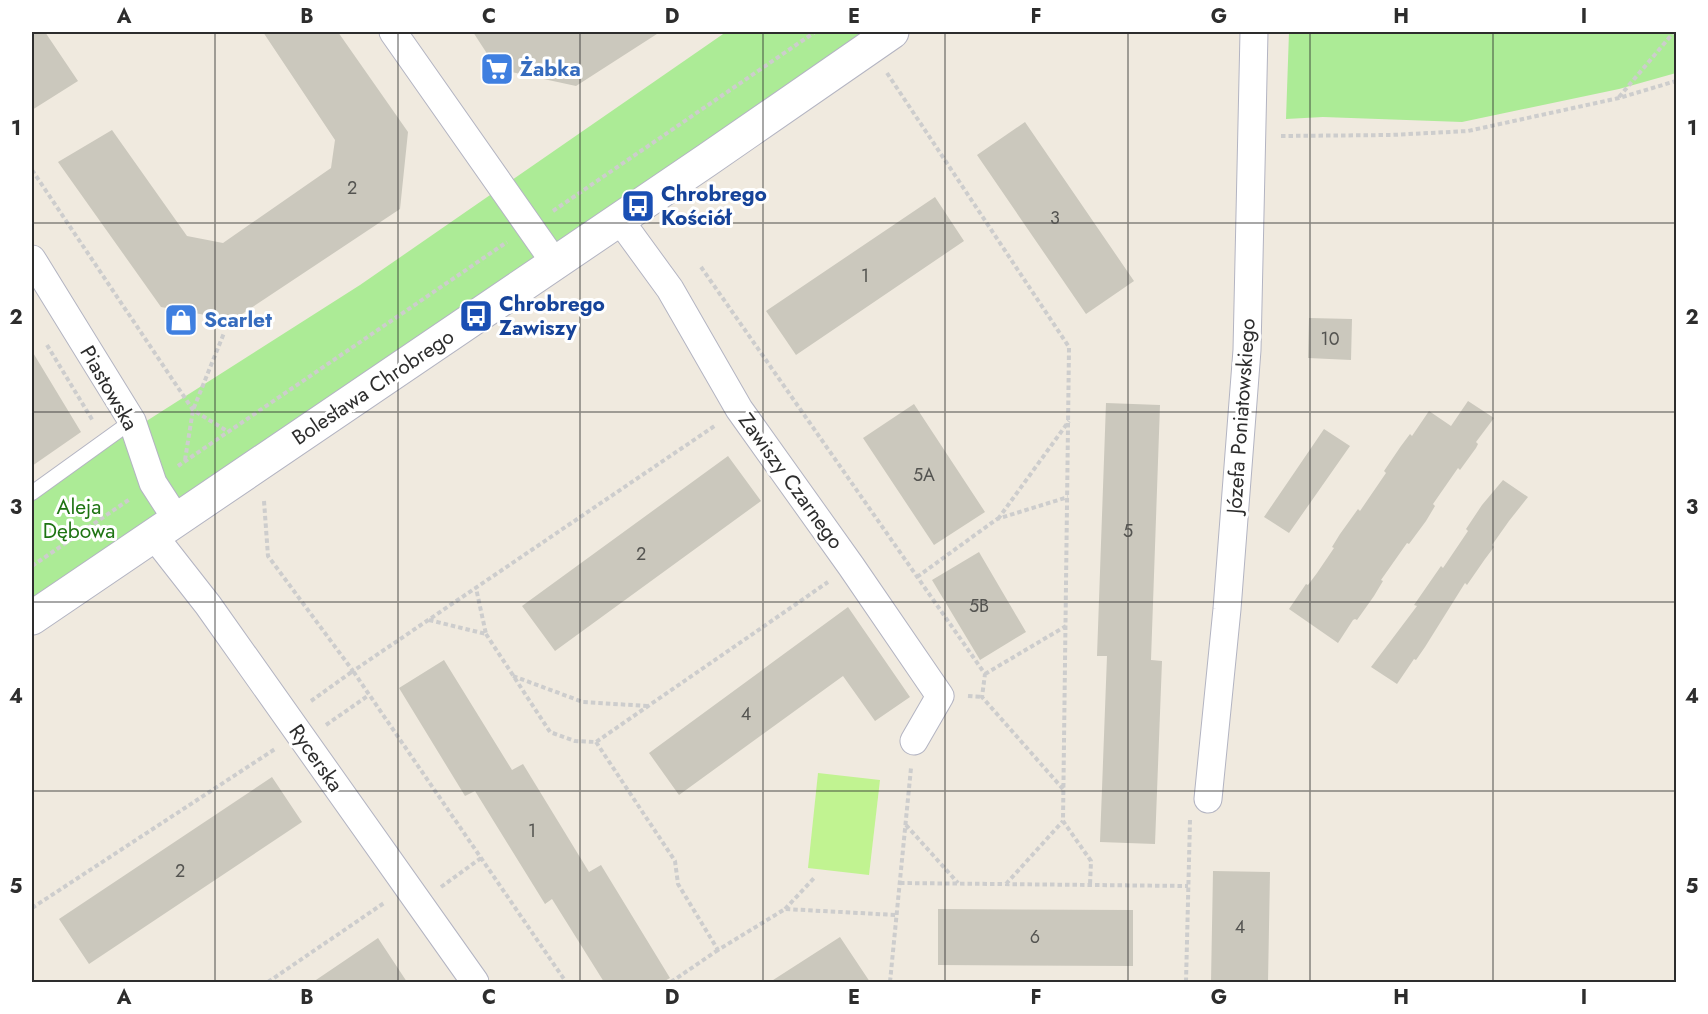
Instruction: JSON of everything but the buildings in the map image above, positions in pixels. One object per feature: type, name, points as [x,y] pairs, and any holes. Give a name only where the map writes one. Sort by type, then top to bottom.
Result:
[{"type":"street","points":[[393,32],[555,263]]},
{"type":"street","name":"Bolesława Chrobrego","points":[[32,618],[892,32]]},
{"type":"street","name":"Józefa Poniatowskiego","points":[[1199,809],[1227,609],[1246,362],[1254,32]]},
{"type":"street","name":"Zawiszy Czarnego","points":[[619,219],[670,289],[738,409],[851,566],[940,696],[914,741]]},
{"type":"street","name":"Piastowska","points":[[32,259],[132,421],[166,528]]},
{"type":"street","name":"Rycerska","points":[[166,528],[208,605],[475,982]]},
{"type":"lane","points":[[32,493],[132,421]]},
{"type":"path","points":[[32,566],[815,32]]},
{"type":"path","points":[[1619,98],[1674,32]]},
{"type":"path","points":[[881,64],[912,114],[1069,347],[1063,821],[1091,861],[1090,885]]},
{"type":"path","points":[[1252,137],[1391,135],[1468,131],[1619,98],[1677,81]]},
{"type":"path","points":[[32,170],[193,410],[227,431]]},
{"type":"path","points":[[701,267],[985,674],[982,697],[1064,789]]},
{"type":"path","points":[[185,461],[193,410],[224,333]]},
{"type":"path","points":[[44,339],[99,430]]},
{"type":"path","points":[[296,731],[353,671],[738,409]]},
{"type":"path","points":[[918,578],[998,519],[1069,421]]},
{"type":"path","points":[[268,493],[263,498],[268,556],[353,671],[566,982]]},
{"type":"path","points":[[998,519],[1068,497]]},
{"type":"path","points":[[477,588],[486,634],[550,732],[575,741],[596,742],[851,566]]},
{"type":"path","points":[[429,620],[486,634]]},
{"type":"path","points":[[985,674],[1066,626]]},
{"type":"path","points":[[513,675],[583,702],[648,706]]},
{"type":"path","points":[[32,908],[296,731],[369,695]]},
{"type":"path","points":[[890,982],[914,741]]},
{"type":"path","points":[[596,742],[675,861],[678,884],[718,950]]},
{"type":"path","points":[[1186,982],[1188,886],[1199,809]]},
{"type":"path","points":[[1005,884],[1063,821]]},
{"type":"path","points":[[906,825],[958,884]]},
{"type":"path","points":[[268,982],[481,858]]},
{"type":"path","points":[[671,982],[785,909],[815,877]]},
{"type":"path","points":[[900,883],[1188,886]]},
{"type":"path","points":[[785,909],[896,915]]},
{"type":"green space","name":"Aleja Dębowa","points":[[726,32],[864,32],[32,607],[32,494],[360,285]]},
{"type":"green space","points":[[1289,32],[1676,32],[1676,73],[1619,89],[1462,122],[1323,117],[1286,119]]},
{"type":"green space","points":[[818,773],[880,780],[869,875],[808,868]]},
{"type":"place","name":"Żabka","points":[[497,69]]},
{"type":"place","name":"Chrobrego Kościół","points":[[638,206]]},
{"type":"place","name":"Chrobrego Zawiszy","points":[[476,316]]},
{"type":"place","name":"Scarlet","points":[[181,320]]}]
